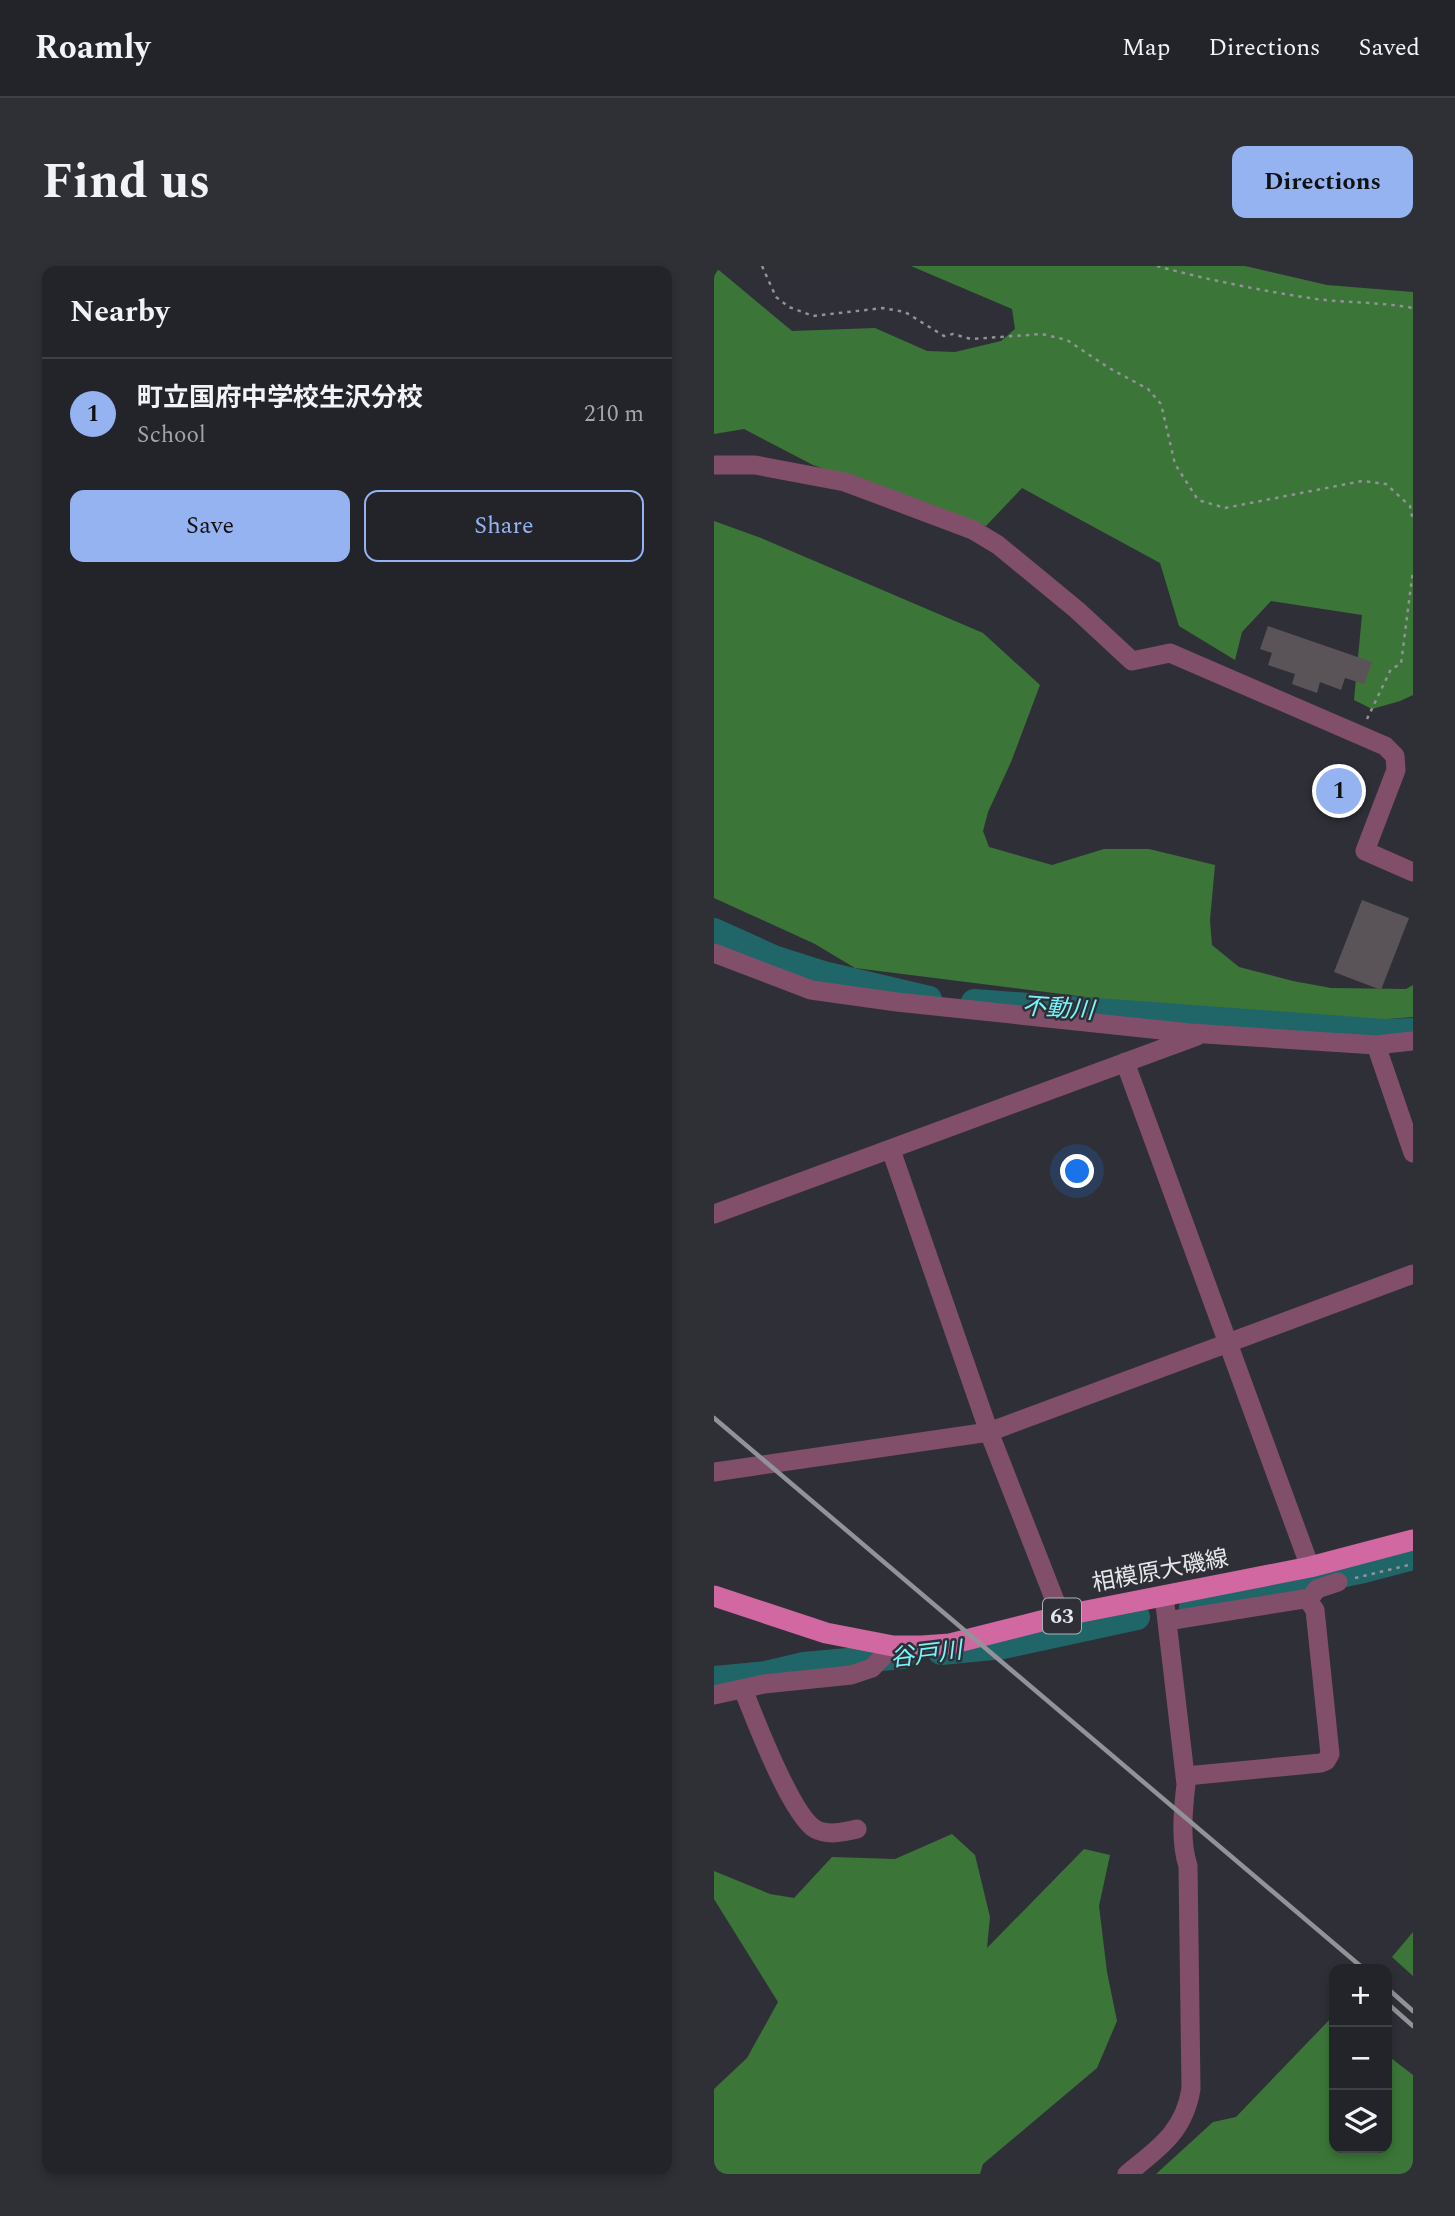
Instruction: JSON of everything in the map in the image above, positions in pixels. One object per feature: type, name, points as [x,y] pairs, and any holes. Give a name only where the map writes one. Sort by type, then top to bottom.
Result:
[{"type":"main road","name":"相模原大磯線","points":[[714,1596],[827,1633],[884,1656],[950,1644],[1061,1616],[1310,1567],[1413,1540]]},
{"type":"street","points":[[714,465],[755,465],[845,482],[973,530],[998,545],[1077,610],[1132,661],[1170,653],[1385,746],[1395,756],[1396,770],[1365,851],[1413,872]]},
{"type":"street","points":[[714,953],[811,990],[897,1002],[1204,1033],[1376,1045],[1413,1041]]},
{"type":"street","points":[[714,1214],[1204,1033]]},
{"type":"street","points":[[1376,1045],[1413,1153]]},
{"type":"street","points":[[1125,1062],[1310,1567]]},
{"type":"street","points":[[891,1150],[989,1432],[1061,1616]]},
{"type":"street","points":[[714,1472],[989,1432],[1413,1274]]},
{"type":"street","points":[[1167,1621],[1307,1599],[1317,1589],[1338,1582]]},
{"type":"street","points":[[1127,2174],[1167,2141],[1179,2126],[1188,2109],[1191,2089],[1188,1866],[1185,1857],[1184,1803],[1186,1776],[1164,1596]]},
{"type":"street","points":[[1186,1776],[1321,1763],[1328,1759],[1330,1754],[1315,1609],[1307,1599]]},
{"type":"street","points":[[714,1695],[851,1675],[884,1656]]},
{"type":"street","points":[[743,1689],[771,1758],[808,1824],[826,1833],[857,1829]]},
{"type":"path","points":[[762,266],[776,297],[789,307],[813,316],[883,308],[905,312],[944,336],[953,334],[971,339],[1042,334],[1067,340],[1109,368],[1148,389],[1161,404],[1175,464],[1198,500],[1225,508],[1362,481],[1386,484],[1410,506],[1413,520]]},
{"type":"path","points":[[1157,266],[1319,299],[1413,307]]},
{"type":"path","points":[[1360,734],[1391,669],[1401,664],[1413,570]]},
{"type":"path","points":[[1338,1582],[1413,1564]]},
{"type":"green space","points":[[714,266],[792,331],[875,328],[927,351],[955,352],[1001,341],[1015,329],[1012,309],[911,266],[1245,266],[1327,285],[1413,292],[1413,695],[1372,709],[1354,700],[1362,615],[1271,601],[1242,632],[1235,660],[1179,626],[1160,563],[1022,488],[986,526],[813,465],[744,429],[714,434]]},
{"type":"green space","points":[[714,521],[761,538],[983,633],[1040,685],[1011,762],[988,812],[983,831],[989,847],[1052,865],[1104,849],[1149,849],[1215,865],[1210,920],[1212,945],[1239,967],[1331,988],[1406,989],[1413,985],[1413,1017],[1352,1022],[1141,1004],[855,968],[815,944],[714,898]]},
{"type":"green space","points":[[952,1834],[975,1855],[990,1917],[987,1948],[1084,1849],[1110,1855],[1099,1906],[1107,1972],[1117,2021],[1097,2068],[983,2164],[980,2174],[714,2174],[714,2089],[747,2058],[778,2002],[714,1899],[714,1871],[770,1894],[794,1898],[832,1857],[895,1859]]},
{"type":"green space","points":[[1413,1932],[1413,1976],[1392,1957]]},
{"type":"green space","points":[[1329,2020],[1329,2153],[1392,2153],[1392,2059],[1413,2075],[1413,2174],[1156,2174],[1213,2122],[1236,2117]]},
{"type":"building","points":[[1268,626],[1372,662],[1364,684],[1345,678],[1341,690],[1320,682],[1317,693],[1292,684],[1295,674],[1268,665],[1272,653],[1260,649]]},
{"type":"building","points":[[1362,900],[1409,918],[1381,990],[1334,972]]},
{"type":"waterway","name":"不動川","points":[[714,931],[776,959],[823,974],[929,999]]},
{"type":"waterway","name":"不動川","points":[[974,1002],[1385,1032],[1413,1031]]},
{"type":"waterway","name":"谷戸川","points":[[1192,1606],[1413,1557]]},
{"type":"waterway","name":"谷戸川","points":[[941,1652],[1003,1646],[1137,1617]]},
{"type":"waterway","name":"谷戸川","points":[[714,1679],[766,1674],[804,1665],[903,1656]]},
{"type":"railway","points":[[714,1418],[1358,1964]]},
{"type":"railway","points":[[1392,1992],[1413,2011]]},
{"type":"railway","points":[[1392,2007],[1413,2026]]},
{"type":"place","name":"町立国府中学校生沢分校","points":[[1339,791]]}]
